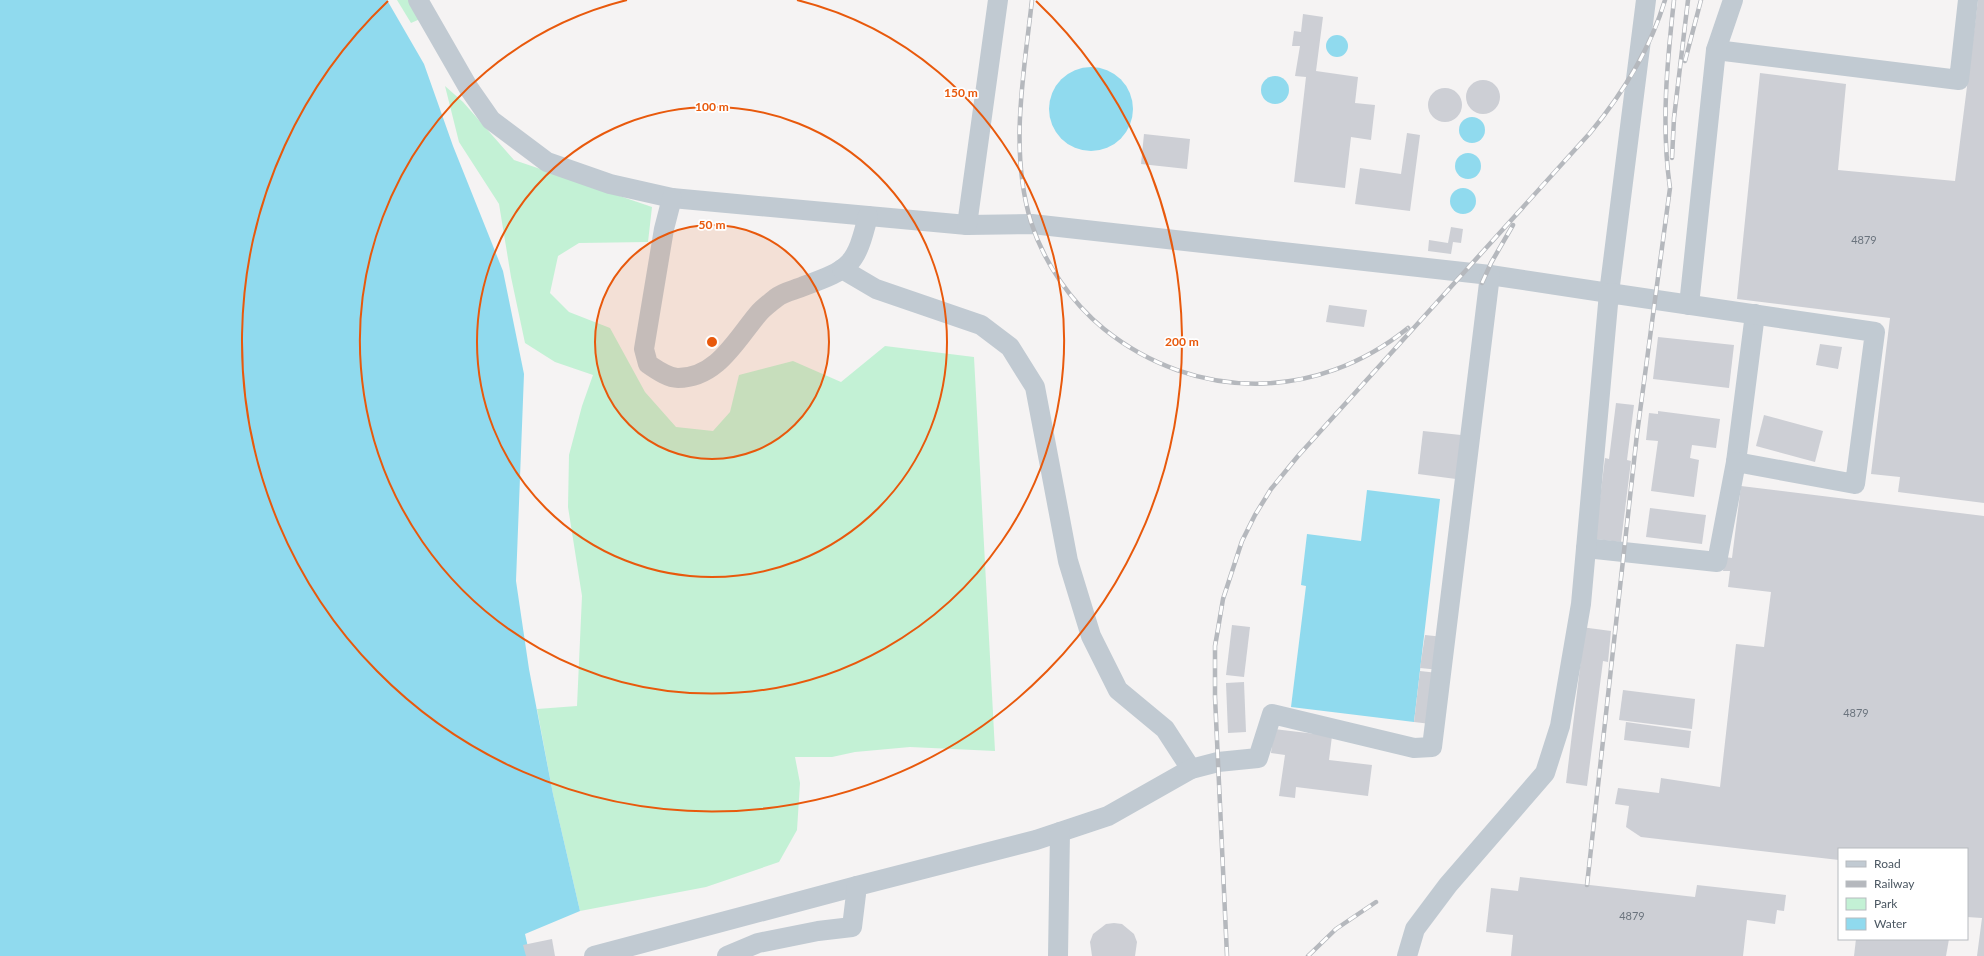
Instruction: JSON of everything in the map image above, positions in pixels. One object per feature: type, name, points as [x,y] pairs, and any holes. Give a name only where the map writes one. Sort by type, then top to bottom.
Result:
[{"type":"lane","points":[[418,0],[468,86],[491,120],[547,162],[610,184],[672,198],[966,225],[1032,224],[1490,275],[1875,332],[1855,484],[1736,462]]},
{"type":"lane","points":[[966,225],[998,0]]},
{"type":"lane","points":[[1407,956],[1415,929],[1448,885],[1545,773],[1560,726],[1581,604],[1610,293],[1646,0]]},
{"type":"lane","points":[[1689,305],[1716,50],[1733,0]]},
{"type":"lane","points":[[1716,50],[1959,80],[1968,0]]},
{"type":"lane","points":[[672,198],[664,229],[644,349],[648,364],[663,374],[677,378],[701,375],[722,358],[759,313],[778,296],[831,276],[852,262],[861,244],[868,216]]},
{"type":"lane","points":[[842,269],[876,289],[981,326],[1010,347],[1035,387],[1068,561],[1091,636],[1118,690],[1165,729],[1191,769]]},
{"type":"lane","points":[[594,956],[630,951],[857,886],[1036,840],[1108,816],[1191,769],[1218,762],[1258,758],[1272,714],[1414,748],[1432,747],[1490,275]]},
{"type":"lane","points":[[1586,548],[1717,562],[1736,462],[1755,314]]},
{"type":"lane","points":[[1058,956],[1060,832]]},
{"type":"lane","points":[[727,956],[758,943],[818,931],[852,927],[857,886]]},
{"type":"green space","points":[[397,0],[409,0],[420,19],[411,23]]},
{"type":"green space","points":[[445,86],[463,102],[514,160],[652,207],[648,242],[579,243],[558,256],[550,293],[569,312],[610,328],[645,392],[676,427],[713,431],[730,412],[739,375],[793,361],[841,382],[885,346],[974,357],[995,751],[910,747],[855,752],[832,757],[795,757],[800,783],[797,830],[779,862],[706,887],[580,911],[553,794],[537,709],[577,706],[582,596],[568,507],[569,455],[582,406],[593,375],[555,362],[525,343],[511,277],[499,204],[459,142]]},
{"type":"water","points":[[0,0],[387,0],[424,64],[453,146],[503,271],[524,374],[516,581],[529,669],[553,794],[580,911],[525,934],[530,956],[0,956]]},
{"type":"water","points":[[1337,35],[1345,38],[1348,46],[1345,54],[1337,57],[1329,54],[1326,46],[1329,38]]},
{"type":"water","points":[[1091,67],[1107,70],[1121,79],[1130,93],[1133,109],[1130,125],[1121,139],[1107,148],[1091,151],[1075,148],[1061,139],[1052,125],[1049,109],[1052,93],[1061,79],[1075,70]]},
{"type":"water","points":[[1275,76],[1285,80],[1289,90],[1285,100],[1275,104],[1265,100],[1261,90],[1265,80]]},
{"type":"water","points":[[1472,117],[1481,121],[1485,130],[1481,139],[1472,143],[1463,139],[1459,130],[1463,121]]},
{"type":"water","points":[[1468,153],[1477,157],[1481,166],[1477,175],[1468,179],[1459,175],[1455,166],[1459,157]]},
{"type":"water","points":[[1463,188],[1472,192],[1476,201],[1472,210],[1463,214],[1454,210],[1450,201],[1454,192]]},
{"type":"water","points":[[1367,490],[1440,499],[1414,722],[1291,707],[1306,586],[1301,585],[1307,534],[1361,541]]},
{"type":"building","points":[[1978,0],[1984,0],[1984,503],[1898,492],[1900,477],[1871,474],[1890,318],[1737,299],[1760,73],[1846,84],[1838,170],[1955,181]]},
{"type":"building","points":[[1303,14],[1323,17],[1316,71],[1358,77],[1355,103],[1375,105],[1371,140],[1351,137],[1345,188],[1294,182],[1306,77],[1295,76],[1300,46],[1292,46],[1294,31],[1301,32]]},
{"type":"building","points":[[1486,80],[1495,85],[1499,90],[1499,104],[1495,109],[1490,113],[1480,114],[1476,113],[1467,104],[1466,94],[1467,90],[1476,81]]},
{"type":"building","points":[[1442,88],[1448,88],[1452,89],[1459,95],[1462,105],[1461,112],[1455,119],[1448,122],[1442,122],[1438,121],[1431,115],[1428,108],[1428,102],[1429,98],[1435,91]]},
{"type":"building","points":[[1407,133],[1420,135],[1410,211],[1355,204],[1360,168],[1401,174]]},
{"type":"building","points":[[1144,134],[1190,139],[1187,169],[1141,164]]},
{"type":"building","points":[[1451,227],[1463,229],[1461,243],[1453,242],[1451,254],[1428,251],[1429,240],[1448,243]]},
{"type":"building","points":[[1329,305],[1367,310],[1364,327],[1326,322]]},
{"type":"building","points":[[1658,337],[1734,345],[1729,388],[1653,379]]},
{"type":"building","points":[[1820,344],[1842,347],[1838,369],[1816,365]]},
{"type":"building","points":[[1616,403],[1634,405],[1627,460],[1631,461],[1621,542],[1595,539],[1605,458],[1609,459]]},
{"type":"building","points":[[1658,411],[1720,419],[1716,448],[1692,445],[1690,458],[1699,460],[1694,497],[1651,491],[1658,441],[1646,440],[1649,413],[1658,414]]},
{"type":"building","points":[[1764,415],[1823,431],[1815,462],[1756,446]]},
{"type":"building","points":[[1423,431],[1461,435],[1456,479],[1418,474]]},
{"type":"building","points":[[1741,486],[1984,516],[1984,956],[1977,956],[1982,918],[1968,917],[1968,848],[1838,848],[1838,860],[1641,837],[1626,827],[1629,806],[1615,804],[1618,788],[1659,793],[1661,778],[1720,787],[1736,644],[1764,647],[1771,592],[1728,587],[1730,571],[1723,571],[1725,557],[1732,558]]},
{"type":"building","points":[[1650,508],[1706,515],[1702,544],[1646,537]]},
{"type":"building","points":[[1232,625],[1250,627],[1244,677],[1226,675]]},
{"type":"building","points":[[1581,627],[1611,631],[1608,662],[1603,661],[1587,786],[1566,783],[1581,659]]},
{"type":"building","points":[[1425,635],[1444,637],[1440,670],[1420,668]]},
{"type":"building","points":[[1420,671],[1438,673],[1431,724],[1414,722]]},
{"type":"building","points":[[1244,682],[1246,732],[1228,733],[1226,683]]},
{"type":"building","points":[[1623,690],[1695,699],[1692,729],[1619,720]]},
{"type":"building","points":[[1626,722],[1691,731],[1689,748],[1624,740]]},
{"type":"building","points":[[1274,729],[1332,736],[1329,760],[1372,765],[1368,796],[1296,787],[1295,798],[1279,796],[1285,755],[1271,753]]},
{"type":"building","points":[[1520,877],[1695,897],[1697,885],[1786,895],[1784,911],[1777,910],[1775,924],[1747,920],[1743,956],[1511,956],[1513,935],[1486,932],[1491,888],[1518,891]]},
{"type":"building","points":[[1106,924],[1122,924],[1134,934],[1137,942],[1135,956],[1092,956],[1090,942],[1093,934]]},
{"type":"building","points":[[552,939],[555,956],[526,956],[523,945]]},
{"type":"building","points":[[1856,940],[1949,940],[1946,956],[1854,956]]},
{"type":"railway","points":[[1032,0],[1020,111],[1021,167],[1024,195],[1031,222],[1043,252],[1051,267],[1080,307],[1104,329],[1139,353],[1177,370],[1216,380],[1256,384],[1296,380],[1335,370],[1373,352],[1408,328]]},
{"type":"railway","points":[[1227,956],[1215,697],[1215,646],[1223,599],[1242,541],[1255,515],[1271,489],[1298,456],[1602,118],[1624,87],[1643,54],[1652,36],[1665,0]]},
{"type":"railway","points":[[1587,885],[1637,434],[1670,188],[1667,165],[1665,118],[1667,71],[1674,0]]},
{"type":"railway","points":[[1672,158],[1674,118],[1688,0]]},
{"type":"railway","points":[[1685,61],[1701,0]]},
{"type":"railway","points":[[1482,283],[1491,263],[1513,225]]},
{"type":"railway","points":[[1308,956],[1336,929],[1376,902]]}]
